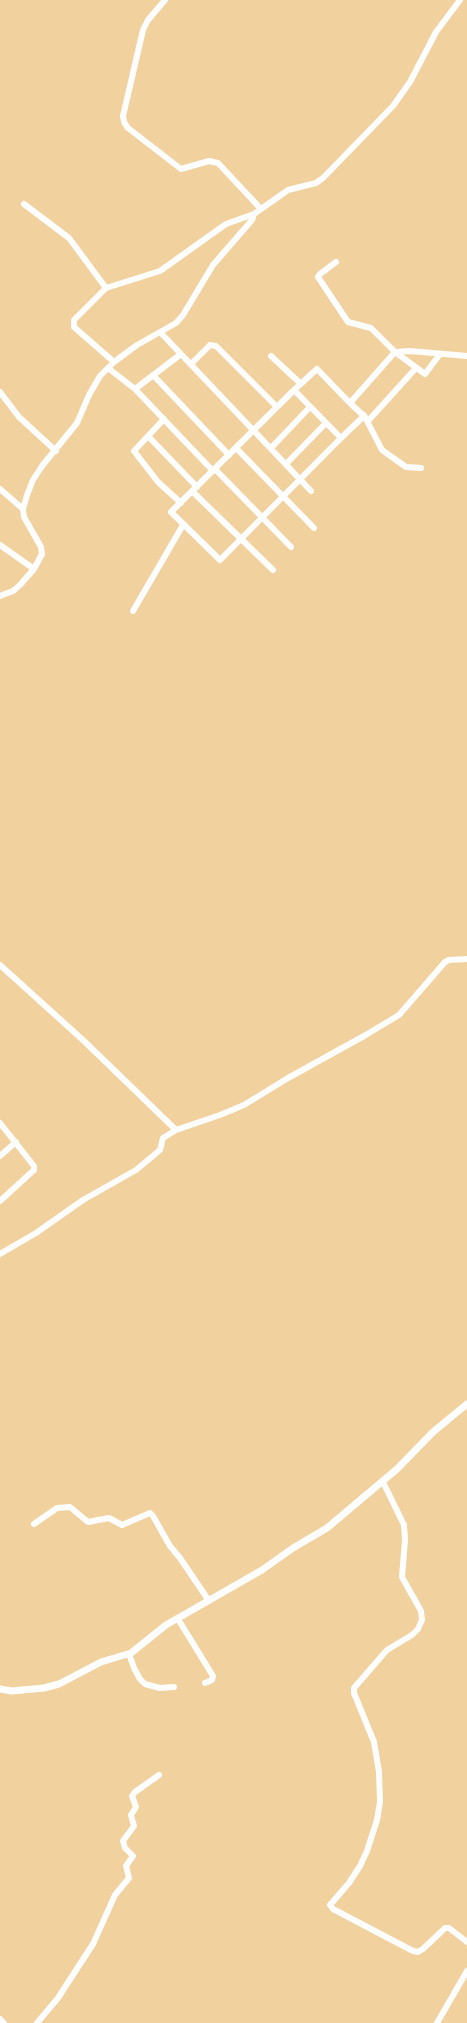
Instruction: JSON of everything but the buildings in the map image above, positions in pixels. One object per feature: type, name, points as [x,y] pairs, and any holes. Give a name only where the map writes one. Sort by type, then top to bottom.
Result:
[{"type":"street","points":[[165,0],[148,20],[143,30],[123,116],[124,122],[128,128],[181,169],[209,161],[215,161],[261,209]]},
{"type":"street","points":[[114,362],[74,327],[74,320],[106,288],[160,271],[226,224],[254,214],[288,190],[295,187],[316,183],[324,178],[393,106],[410,82],[436,32],[460,0]]},
{"type":"street","points":[[24,204],[69,238],[106,288]]},
{"type":"street","points":[[0,596],[13,591],[20,585],[34,569],[42,551],[26,524],[23,509],[33,480],[42,466],[56,451],[77,423],[89,395],[114,362],[137,345],[176,323],[184,315],[210,269],[252,220],[254,214]]},
{"type":"street","points":[[336,262],[319,275],[323,285],[348,322],[371,328],[396,352],[425,374],[440,354]]},
{"type":"street","points":[[160,332],[311,491]]},
{"type":"street","points":[[191,364],[210,345],[216,346],[277,407]]},
{"type":"street","points":[[350,402],[396,352],[402,351],[467,356]]},
{"type":"street","points":[[135,389],[181,354]]},
{"type":"street","points":[[271,356],[301,384]]},
{"type":"street","points":[[108,368],[135,389],[291,548]]},
{"type":"street","points":[[368,421],[416,368]]},
{"type":"street","points":[[364,415],[220,560],[171,512],[317,369],[364,415],[376,441],[382,450],[406,467],[421,468]]},
{"type":"street","points":[[153,375],[229,455]]},
{"type":"street","points":[[294,390],[325,424],[341,438]]},
{"type":"street","points":[[0,392],[19,417],[56,451]]},
{"type":"street","points":[[271,448],[310,407]]},
{"type":"street","points":[[164,419],[135,450],[135,453],[158,482],[180,503]]},
{"type":"street","points":[[286,464],[325,424]]},
{"type":"street","points":[[148,436],[195,489],[273,570]]},
{"type":"street","points":[[236,448],[283,498],[314,528]]},
{"type":"street","points":[[0,489],[23,509]]},
{"type":"street","points":[[133,611],[183,525]]},
{"type":"street","points":[[0,545],[34,569]]},
{"type":"street","points":[[0,1254],[36,1233],[83,1200],[136,1170],[160,1150],[163,1138],[176,1130],[244,1105],[288,1078],[364,1036],[399,1014],[445,962],[449,960],[467,959]]},
{"type":"street","points":[[0,965],[84,1041],[176,1130]]},
{"type":"street","points":[[0,1124],[34,1166],[34,1170],[0,1201]]},
{"type":"street","points":[[0,1156],[16,1142]]},
{"type":"street","points":[[0,1689],[12,1691],[59,1684],[101,1662],[129,1654],[154,1633],[262,1570],[293,1548],[327,1528],[383,1482],[433,1432],[467,1404]]},
{"type":"street","points":[[383,1482],[404,1525],[405,1540],[402,1577],[421,1612],[422,1620],[418,1629],[412,1635],[387,1650],[354,1688],[354,1693],[374,1742],[379,1772],[380,1802],[377,1820],[360,1866],[349,1883],[330,1905],[333,1909],[413,1951],[418,1952],[423,1949],[445,1928],[450,1928],[467,1942]]},
{"type":"street","points":[[34,1524],[58,1508],[70,1507],[88,1522],[110,1518],[122,1525],[150,1513],[171,1548],[180,1558],[209,1601]]},
{"type":"street","points":[[178,1619],[213,1676],[212,1680],[205,1683]]},
{"type":"street","points":[[129,1654],[134,1668],[140,1679],[145,1684],[160,1688],[174,1687]]},
{"type":"street","points":[[37,2023],[58,1998],[93,1944],[115,1895],[129,1878],[126,1866],[133,1856],[125,1848],[123,1841],[134,1826],[131,1815],[136,1807],[132,1796],[135,1792],[159,1775]]},
{"type":"street","points":[[437,2023],[467,1971]]},
{"type":"street","points":[[0,2019],[4,2023]]}]
